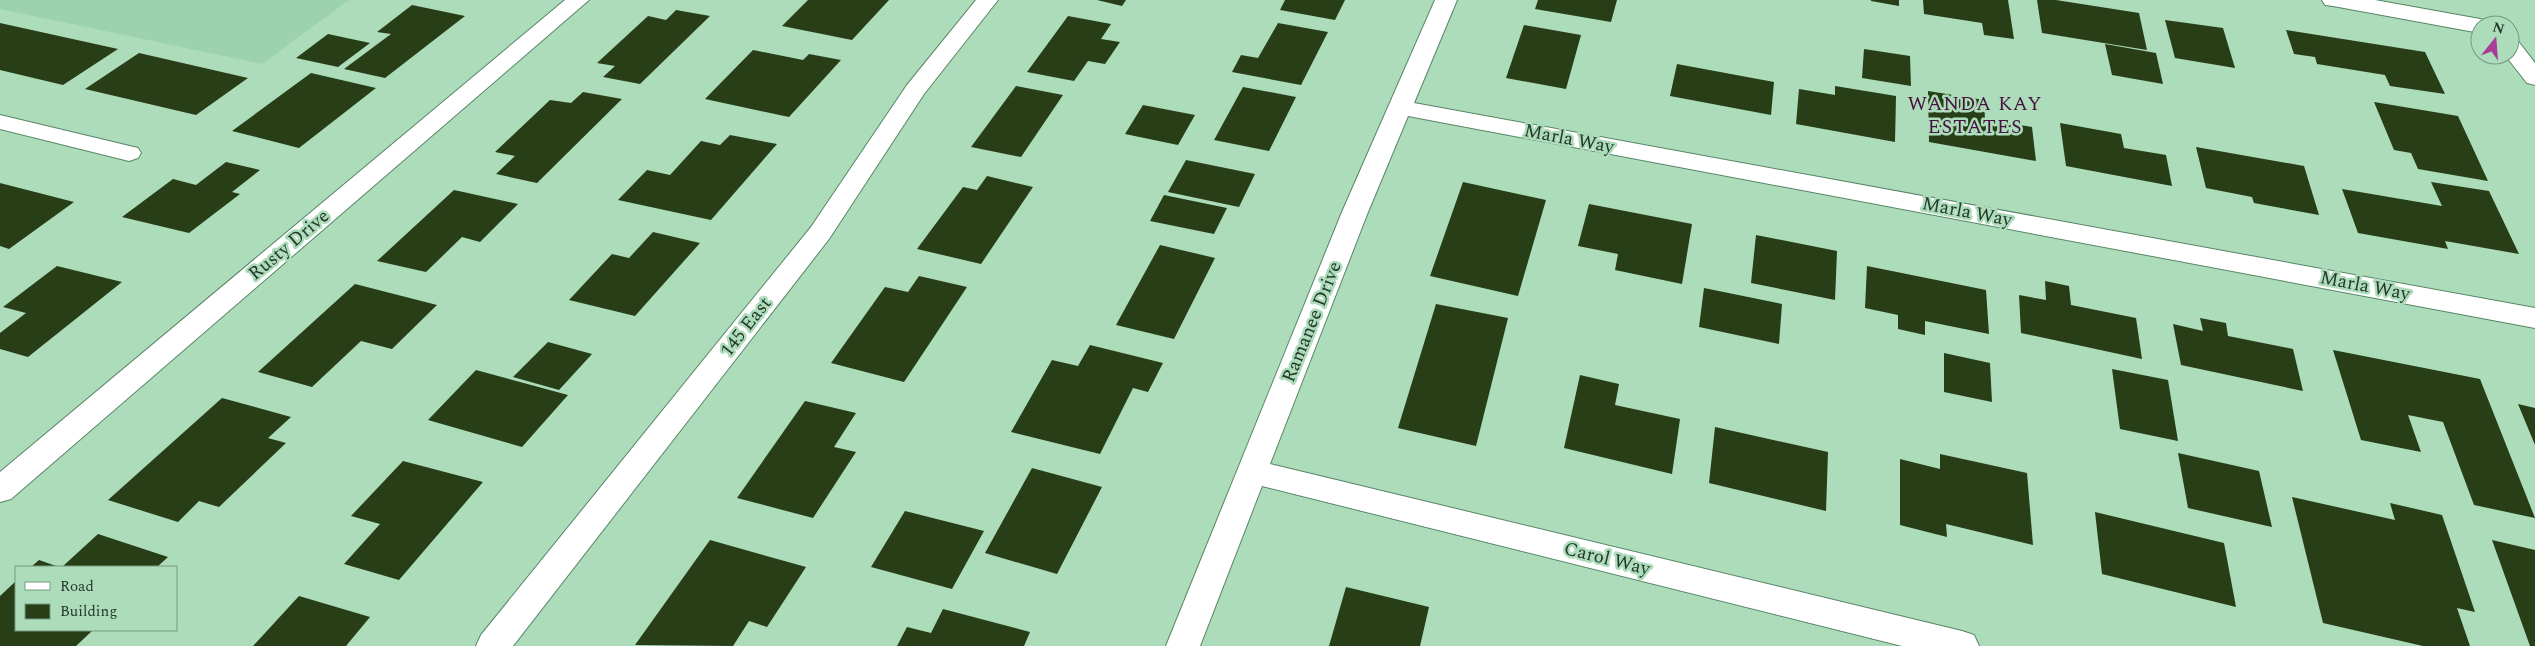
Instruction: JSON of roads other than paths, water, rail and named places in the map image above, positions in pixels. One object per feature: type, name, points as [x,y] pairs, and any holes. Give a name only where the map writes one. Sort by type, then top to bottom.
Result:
[{"type":"street","name":"Rusty Drive","points":[[0,490],[578,0]]},
{"type":"street","name":"145 East","points":[[494,646],[820,233],[915,90],[987,0]]},
{"type":"street","name":"Ramanee Drive","points":[[1183,646],[1399,107],[1446,0]]},
{"type":"street","points":[[2333,0],[2470,24]]},
{"type":"street","points":[[2520,59],[2535,78]]},
{"type":"street","name":"Marla Way","points":[[1399,107],[2535,318]]},
{"type":"street","points":[[0,122],[129,153]]},
{"type":"street","name":"Carol Way","points":[[1252,472],[1946,644]]},
{"type":"district","name":"WANDA KAY ESTATES","points":[[1975,116]]}]
